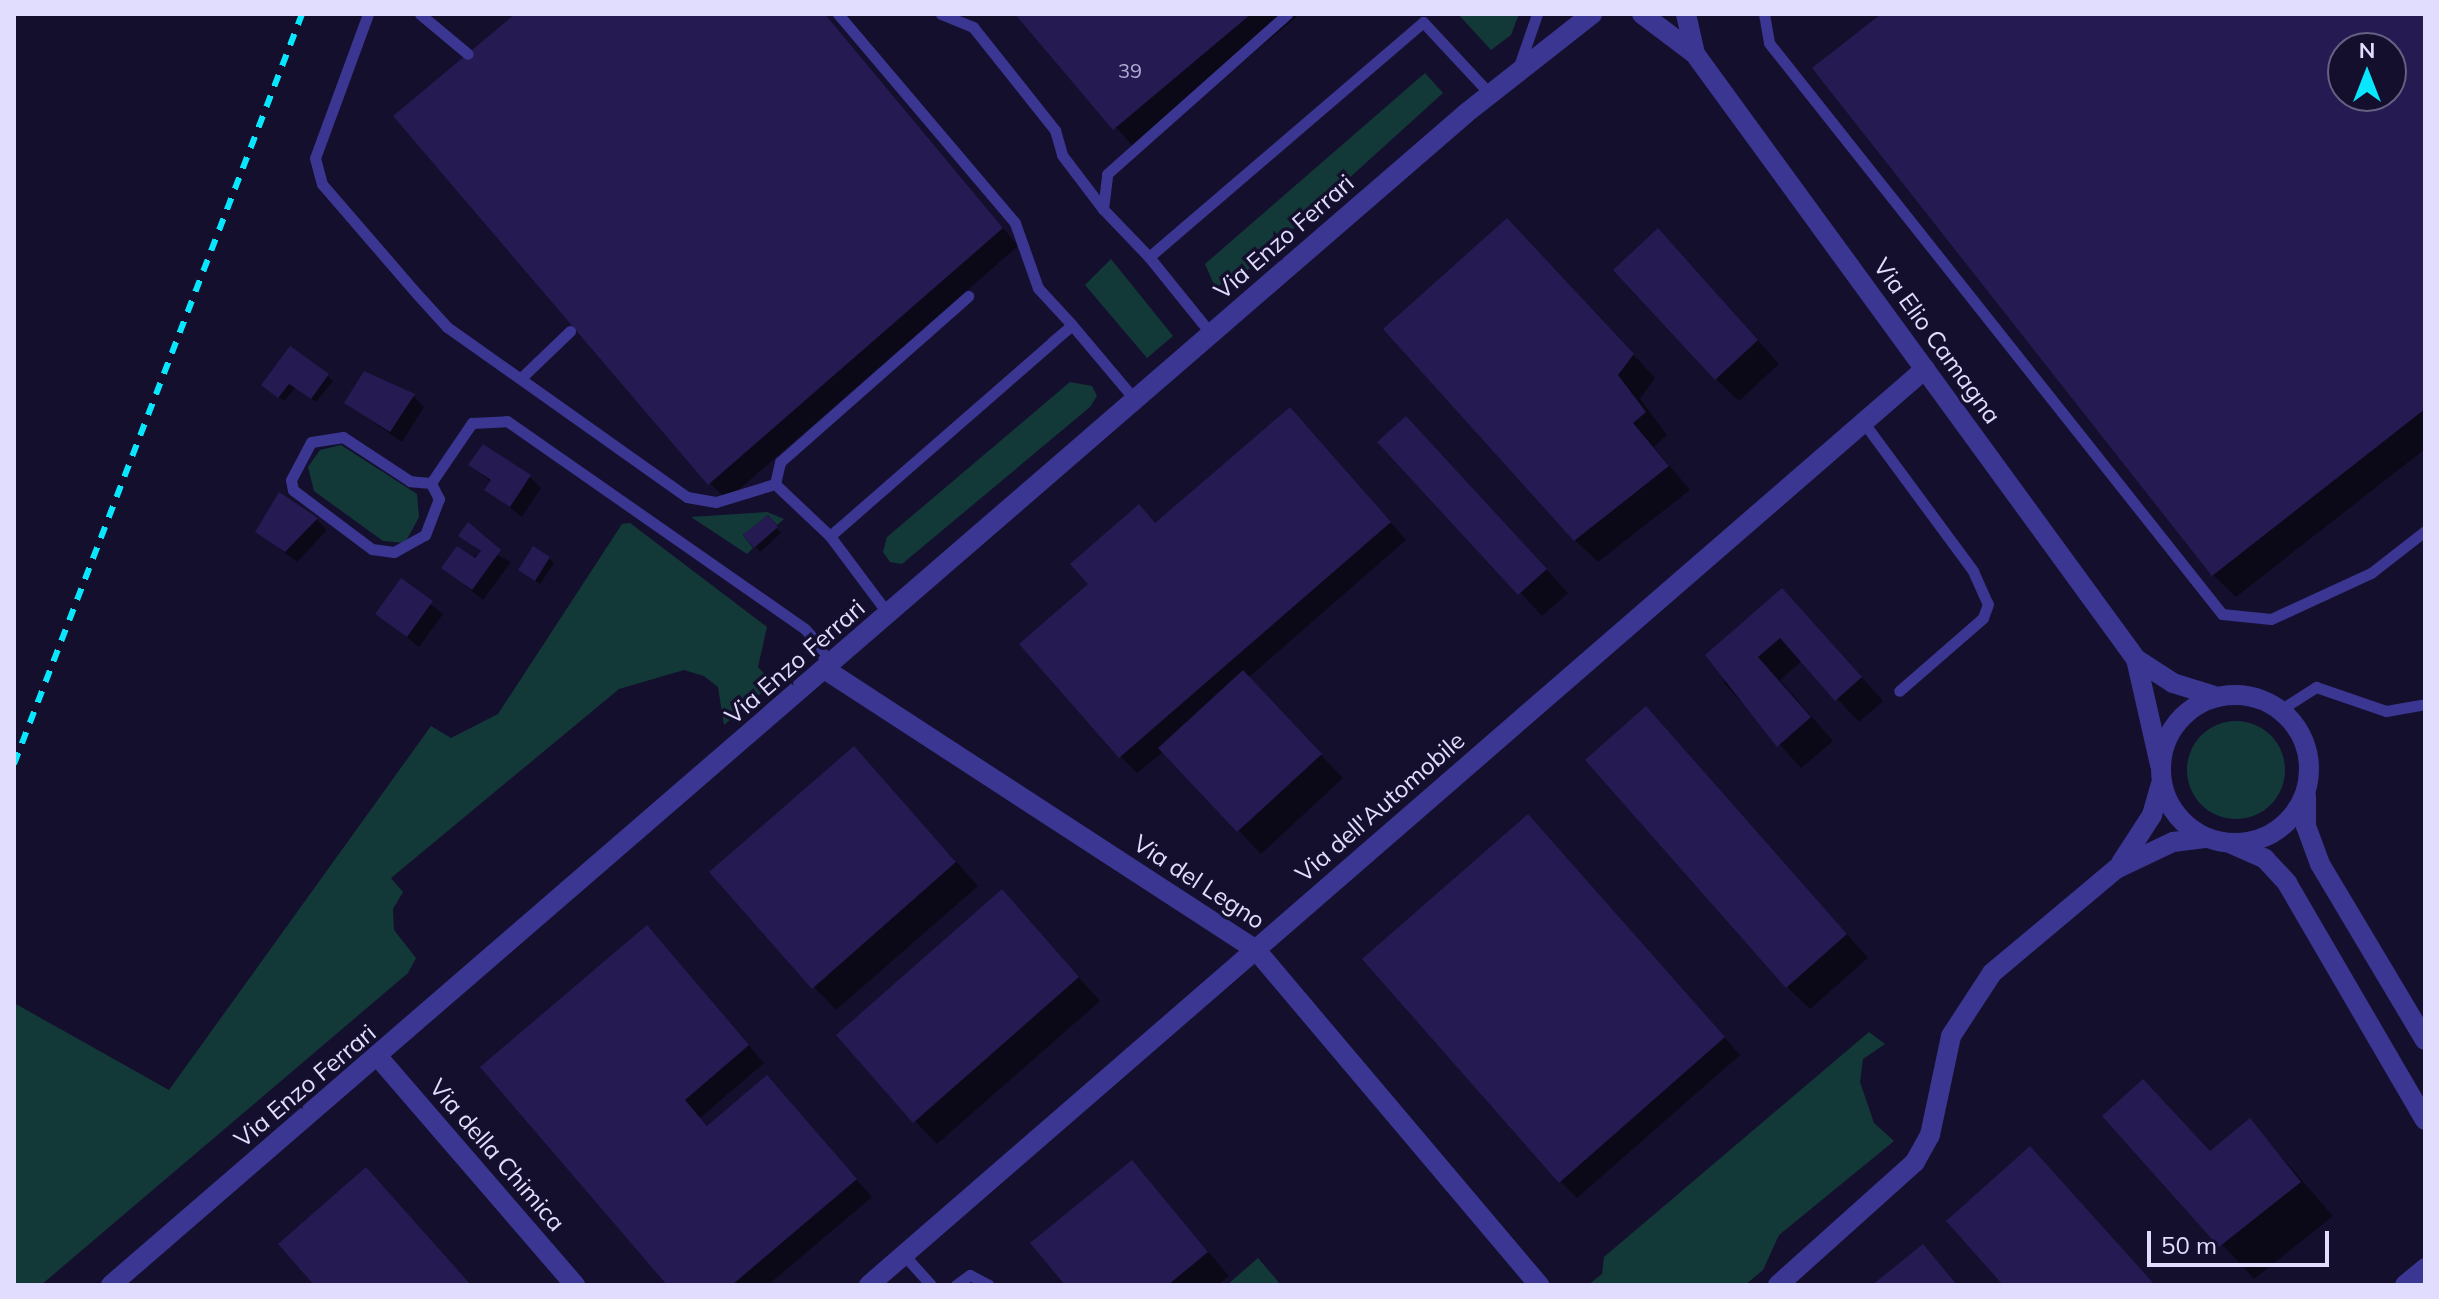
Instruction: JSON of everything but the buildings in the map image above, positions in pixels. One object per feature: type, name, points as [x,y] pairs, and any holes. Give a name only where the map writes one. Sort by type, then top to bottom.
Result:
[{"type":"street","name":"Via Enzo Ferrari","points":[[111,1285],[379,1058],[1491,95],[1592,14]]},
{"type":"street","name":"Via Elio Camagna","points":[[1642,14],[1695,54],[2136,659],[2173,683],[2219,697]]},
{"type":"street","name":"Via Elio Camagna","points":[[1686,14],[1695,54]]},
{"type":"street","name":"Via dell'Automobile","points":[[869,1285],[1925,369]]},
{"type":"street","name":"Via Elio Camagna","points":[[2136,659],[2161,774]]},
{"type":"street","name":"Via del Legno","points":[[826,670],[1256,950],[1539,1285]]},
{"type":"street","points":[[2116,869],[2152,815],[2172,728],[2219,697],[2251,697],[2280,710],[2305,747],[2306,826],[2320,864],[2425,1040]]},
{"type":"street","points":[[2161,774],[2169,806],[2205,838]]},
{"type":"street","points":[[2232,844],[2277,830],[2306,793]]},
{"type":"street","points":[[1778,1285],[1915,1162],[1930,1135],[1951,1036],[1977,989],[2116,869],[2173,842],[2205,838],[2232,844],[2265,859],[2287,883],[2425,1120]]},
{"type":"street","name":"Via della Chimica","points":[[379,1058],[575,1285]]},
{"type":"street","points":[[2405,1285],[2425,1268]]},
{"type":"lane","points":[[368,14],[315,158],[322,184],[447,327],[687,497],[716,502],[775,484]]},
{"type":"lane","points":[[420,14],[468,54]]},
{"type":"lane","points":[[838,14],[1015,223],[1038,288],[1136,402]]},
{"type":"lane","points":[[941,14],[973,27],[1055,130],[1062,155],[1103,209],[1149,257],[1212,335]]},
{"type":"lane","points":[[1103,209],[1107,174],[1287,14]]},
{"type":"lane","points":[[1513,79],[1537,14]]},
{"type":"lane","points":[[1764,14],[1769,43],[2222,614],[2271,619],[2371,573],[2425,531]]},
{"type":"lane","points":[[1149,257],[1420,18],[1491,95]]},
{"type":"lane","points":[[775,484],[780,462],[968,296]]},
{"type":"lane","points":[[830,536],[1072,325]]},
{"type":"lane","points":[[521,378],[570,331]]},
{"type":"lane","points":[[431,483],[472,423],[507,421],[805,629],[821,647],[826,670]]},
{"type":"lane","points":[[1864,423],[1973,571],[1988,604],[1983,618],[1899,691]]},
{"type":"lane","points":[[343,437],[410,481],[431,483],[439,499],[431,525],[414,545],[394,552],[372,549],[293,490],[291,468],[311,442],[343,437]]},
{"type":"lane","points":[[775,484],[830,536],[889,615]]},
{"type":"lane","points":[[2280,710],[2316,687],[2386,711],[2425,704]]},
{"type":"lane","points":[[904,1255],[931,1285]]},
{"type":"lane","points":[[956,1285],[970,1275],[989,1285]]},
{"type":"green space","points":[[1458,14],[1519,14],[1511,35],[1491,50]]},
{"type":"green space","points":[[1425,73],[1443,93],[1240,277],[1215,287],[1205,264]]},
{"type":"green space","points":[[1111,259],[1173,336],[1147,358],[1085,285]]},
{"type":"green space","points":[[1070,382],[1092,386],[1097,396],[1090,407],[902,564],[890,562],[883,552],[887,537]]},
{"type":"green space","points":[[341,445],[417,494],[419,517],[405,543],[383,541],[314,491],[308,467],[320,450]]},
{"type":"green space","points":[[767,512],[784,519],[777,525],[768,515],[743,535],[753,548],[747,554],[691,517]]},
{"type":"green space","points":[[630,523],[767,627],[758,667],[773,683],[724,725],[718,687],[704,676],[684,670],[619,689],[391,878],[403,892],[393,909],[394,930],[416,958],[408,973],[41,1285],[14,1285],[14,1003],[169,1090],[431,726],[451,738],[498,714],[622,524]]},
{"type":"green space","points":[[2236,721],[2255,725],[2270,736],[2281,751],[2285,770],[2281,789],[2270,804],[2255,815],[2236,819],[2217,815],[2202,804],[2191,789],[2187,770],[2191,751],[2202,736],[2217,725]]},
{"type":"green space","points":[[1869,1032],[1885,1044],[1863,1059],[1860,1082],[1874,1123],[1894,1141],[1779,1235],[1763,1270],[1745,1285],[1588,1285],[1602,1274],[1604,1257]]},
{"type":"green space","points":[[1258,1258],[1281,1285],[1227,1285]]},
{"type":"railway","points":[[14,764],[302,14]]}]
